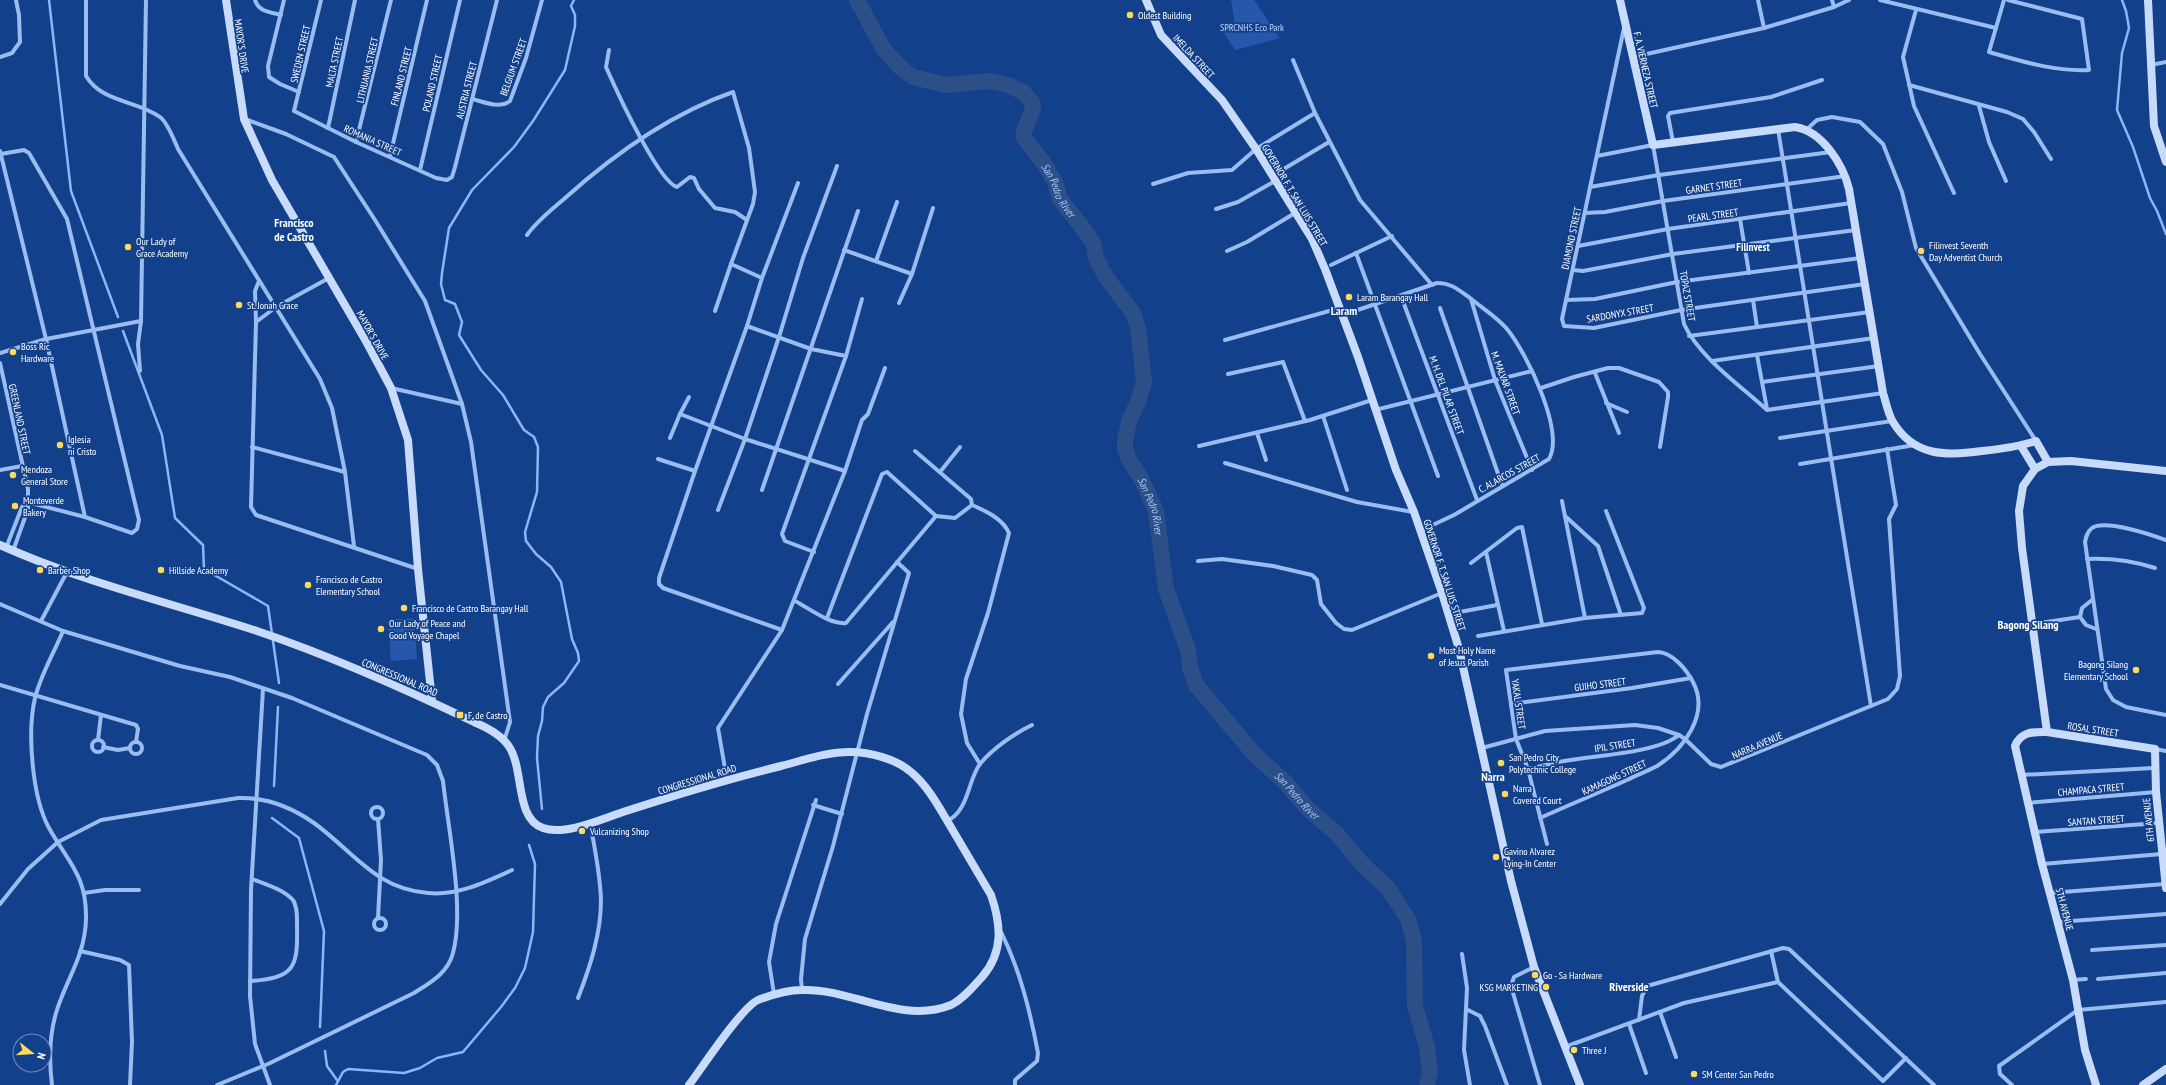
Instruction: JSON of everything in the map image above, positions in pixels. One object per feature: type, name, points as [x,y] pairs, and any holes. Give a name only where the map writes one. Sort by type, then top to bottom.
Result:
[{"type":"street","points":[[0,57],[12,53],[20,42],[19,15],[16,0]]},
{"type":"street","points":[[86,0],[86,76],[90,83],[100,92],[144,109],[162,118],[178,149],[320,378],[332,408],[345,472],[354,546]]},
{"type":"street","points":[[140,371],[138,344],[141,321],[146,0]]},
{"type":"street","name":"MAYOR'S DRIVE","points":[[226,0],[244,119],[272,180],[391,388],[408,440],[418,569],[432,701]]},
{"type":"street","points":[[255,0],[258,6],[265,11],[281,14]]},
{"type":"street","points":[[284,0],[268,66],[269,76],[280,84],[299,92]]},
{"type":"street","name":"SWEDEN STREET","points":[[294,111],[321,0]]},
{"type":"street","name":"MALTA STREET","points":[[328,128],[355,0]]},
{"type":"street","name":"LITHUANIA STREET","points":[[356,142],[391,0]]},
{"type":"street","name":"FINLAND STREET","points":[[390,156],[427,0]]},
{"type":"street","name":"POLAND STREET","points":[[420,170],[460,0]]},
{"type":"street","name":"AUSTRIA STREET","points":[[447,180],[452,177],[455,167],[497,0]]},
{"type":"street","name":"BELGIUM STREET","points":[[472,99],[504,106],[510,101],[526,58],[542,0]]},
{"type":"street","name":"IMELDA STREET","points":[[1146,0],[1161,35],[1222,100]]},
{"type":"street","name":"F. A. VIERNEZA STREET","points":[[1620,0],[1653,145]]},
{"type":"street","points":[[1758,0],[1764,28]]},
{"type":"street","points":[[1832,0],[1834,7]]},
{"type":"street","points":[[1633,57],[1764,28],[1834,7],[1849,0]]},
{"type":"street","points":[[1880,0],[1916,10],[1996,28]]},
{"type":"street","points":[[2004,0],[1989,52],[2035,64],[2089,70],[2082,19],[2008,0]]},
{"type":"street","points":[[2148,0],[2150,22],[2149,65],[2154,126],[2166,162]]},
{"type":"street","points":[[1916,10],[1903,56],[1909,85],[1914,106],[1954,193]]},
{"type":"street","name":"DIAMOND STREET","points":[[1562,323],[1625,24]]},
{"type":"street","points":[[609,50],[606,67],[640,139],[674,186],[677,187],[690,177],[694,178],[699,189],[715,208],[735,212],[747,220]]},
{"type":"street","points":[[1293,60],[1315,113],[1360,200],[1432,285]]},
{"type":"street","points":[[2149,65],[2166,62]]},
{"type":"street","points":[[1673,142],[1668,116],[1670,113],[1771,97],[1822,80]]},
{"type":"street","points":[[1909,85],[1979,106],[2007,112],[2023,119],[2034,132],[2051,159]]},
{"type":"street","points":[[527,236],[535,223],[591,174],[640,139],[702,103],[733,92],[749,148],[755,192],[747,220],[715,311]]},
{"type":"street","name":"GOVERNOR F. T. SAN LUIS STREET","points":[[1222,100],[1276,177],[1295,213],[1314,244],[1373,400],[1375,410],[1396,470],[1414,512],[1442,593],[1459,649],[1511,881],[1534,967],[1580,1085]]},
{"type":"street","points":[[1979,106],[1989,142],[2006,181]]},
{"type":"street","name":"ROMANIA STREET","points":[[294,111],[356,142],[436,178],[447,180]]},
{"type":"street","points":[[1153,184],[1188,173],[1232,170],[1256,149],[1315,113]]},
{"type":"street","points":[[1806,130],[1817,120],[1832,117],[1860,122],[1883,144],[1902,192],[1916,248],[2048,462]]},
{"type":"street","points":[[244,119],[286,134],[334,157],[425,301],[462,404],[472,442],[510,722],[504,741]]},
{"type":"street","points":[[1597,156],[1673,142],[1795,127],[1806,130],[1832,152],[1839,161],[1846,176],[1866,284],[1883,393],[1892,421],[1915,445],[1940,454],[2021,446],[2036,442]]},
{"type":"street","points":[[1778,129],[1790,211],[1818,374],[1871,706]]},
{"type":"street","points":[[1216,209],[1238,202],[1329,142]]},
{"type":"street","name":"TOPAZ STREET","points":[[1653,145],[1664,201],[1681,310],[1684,324],[1689,336],[1712,360],[1767,410]]},
{"type":"street","points":[[6,548],[22,507],[27,502],[85,517],[132,533],[137,529],[139,520],[67,219],[29,153],[24,150],[0,153],[46,339],[85,517]]},
{"type":"street","points":[[1590,187],[1659,175],[1832,152]]},
{"type":"street","points":[[718,510],[745,439],[779,337],[802,258],[837,166]]},
{"type":"street","name":"GARNET STREET","points":[[1585,213],[1626,209],[1664,201],[1846,176]]},
{"type":"street","points":[[782,630],[663,588],[659,584],[658,578],[710,426],[747,326],[762,278],[798,183]]},
{"type":"street","points":[[876,261],[898,202]]},
{"type":"street","name":"PEARL STREET","points":[[1578,246],[1668,229],[1851,203]]},
{"type":"street","points":[[899,303],[912,274],[933,208]]},
{"type":"street","points":[[762,490],[858,211]]},
{"type":"street","points":[[1227,251],[1247,242],[1295,213]]},
{"type":"street","points":[[1740,219],[1749,273]]},
{"type":"street","points":[[1573,270],[1583,271],[1616,266],[1672,254],[1856,230]]},
{"type":"street","points":[[1331,264],[1392,236]]},
{"type":"street","points":[[844,250],[912,274]]},
{"type":"street","points":[[1356,253],[1438,476]]},
{"type":"street","points":[[1566,300],[1595,299],[1677,282],[1861,258]]},
{"type":"street","points":[[731,264],[762,278]]},
{"type":"street","points":[[256,322],[276,307],[329,278]]},
{"type":"street","points":[[259,281],[255,291],[256,322],[251,507],[256,515],[354,546],[418,569]]},
{"type":"street","name":"C. ALARCOS STREET","points":[[1225,340],[1376,304],[1432,285],[1447,284],[1471,299],[1507,328],[1541,388],[1550,418],[1553,450],[1546,462],[1502,485],[1454,515],[1420,531]]},
{"type":"street","name":"SARDONYX STREET","points":[[1562,323],[1564,326],[1594,328],[1681,310],[1804,294],[1866,284]]},
{"type":"street","name":"M. H. DEL PILAR STREET","points":[[1402,296],[1477,500]]},
{"type":"street","points":[[814,552],[785,541],[782,534],[846,356],[862,299]]},
{"type":"street","name":"M. MALVAR STREET","points":[[1471,299],[1494,380],[1532,470]]},
{"type":"street","points":[[1753,300],[1756,327]]},
{"type":"street","points":[[1440,308],[1502,485]]},
{"type":"street","points":[[1689,336],[1870,312]]},
{"type":"street","points":[[0,352],[46,339],[95,331],[141,321]]},
{"type":"street","points":[[747,326],[811,348],[846,356]]},
{"type":"street","points":[[1712,360],[1874,338]]},
{"type":"street","points":[[1757,355],[1767,410],[1883,393]]},
{"type":"street","points":[[1228,374],[1284,362],[1305,421]]},
{"type":"street","name":"GREENLAND STREET","points":[[0,363],[28,489],[28,509],[6,548]]},
{"type":"street","points":[[1762,382],[1879,366]]},
{"type":"street","points":[[727,780],[718,728],[782,630],[795,601],[845,472],[862,420],[868,414],[885,368]]},
{"type":"street","points":[[1541,388],[1608,368],[1619,368],[1659,382],[1665,387],[1668,397],[1660,446]]},
{"type":"street","points":[[1375,410],[1532,371]]},
{"type":"street","points":[[1595,373],[1618,433]]},
{"type":"street","points":[[391,388],[462,404]]},
{"type":"street","points":[[670,438],[689,397]]},
{"type":"street","points":[[1199,446],[1305,421],[1373,400]]},
{"type":"street","points":[[1606,403],[1627,412]]},
{"type":"street","points":[[680,414],[745,439],[777,448],[845,472]]},
{"type":"street","points":[[1323,416],[1347,490]]},
{"type":"street","points":[[1780,438],[1892,421]]},
{"type":"street","points":[[1257,433],[1266,460]]},
{"type":"street","points":[[1800,464],[1915,445]]},
{"type":"street","points":[[2021,446],[2036,469]]},
{"type":"street","points":[[252,447],[345,472]]},
{"type":"street","points":[[940,472],[960,447]]},
{"type":"street","name":"NARRA AVENUE","points":[[1482,748],[1545,731],[1564,728],[1635,725],[1658,728],[1679,735],[1686,739],[1711,764],[1726,767],[1888,698],[1897,689],[1900,676],[1889,519],[1896,506],[1887,449]]},
{"type":"street","points":[[914,451],[971,499],[972,505]]},
{"type":"street","points":[[658,459],[695,471]]},
{"type":"street","points":[[2047,732],[2019,511],[2023,486],[2036,469],[2048,462],[2071,461],[2166,472]]},
{"type":"street","points":[[1225,463],[1357,502],[1414,512]]},
{"type":"street","points":[[0,470],[22,466]]},
{"type":"street","points":[[827,618],[882,474],[887,472],[936,516],[955,518],[972,505]]},
{"type":"street","points":[[1562,501],[1585,618]]},
{"type":"street","points":[[972,505],[997,518],[1006,527],[1009,533],[988,613],[966,679],[961,714],[967,743],[980,764]]},
{"type":"street","points":[[1478,636],[1542,624],[1585,618],[1640,614],[1644,608],[1606,511]]},
{"type":"street","points":[[795,601],[840,624],[846,623],[936,516]]},
{"type":"street","points":[[1565,516],[1598,546],[1621,615]]},
{"type":"street","points":[[2166,540],[2128,530],[2105,526],[2093,527],[2088,532],[2085,542],[2096,629],[2106,689],[2113,700],[2126,707],[2166,715]]},
{"type":"street","points":[[1471,563],[1517,528],[1522,527],[1542,624]]},
{"type":"street","name":"CONGRESSIONAL ROAD","points":[[6,548],[67,572],[290,643],[432,701],[476,723],[504,741],[511,750],[516,763],[524,807],[533,822],[543,828],[557,830],[590,823],[727,780],[829,753],[858,752],[897,763],[913,774],[928,790],[991,895],[1000,932],[997,953],[986,973],[969,992],[952,1004],[926,1010],[893,1008],[839,995],[802,990],[774,995],[756,1001],[711,1053],[690,1085]]},
{"type":"street","points":[[1486,552],[1504,631]]},
{"type":"street","points":[[2087,559],[2104,558],[2140,563],[2156,568]]},
{"type":"street","points":[[1198,560],[1222,559],[1273,566],[1312,575],[1317,580],[1321,604],[1336,623],[1344,629],[1352,630],[1442,593]]},
{"type":"street","points":[[802,990],[800,979],[805,939],[842,814],[895,620],[910,572],[897,562]]},
{"type":"street","points":[[41,621],[67,572]]},
{"type":"street","points":[[2092,600],[2082,608],[2080,617],[2086,625],[2096,629]]},
{"type":"street","points":[[0,604],[63,631],[180,666],[230,677],[292,698],[427,755],[437,765],[443,781],[456,891],[456,929],[453,954],[435,981],[263,1066],[217,1085]]},
{"type":"street","points":[[1448,614],[1497,604]]},
{"type":"street","points":[[2033,624],[2080,617]]},
{"type":"street","points":[[838,684],[895,620]]},
{"type":"street","points":[[52,1085],[50,1046],[56,1013],[75,969],[86,919],[84,893],[78,873],[48,827],[34,771],[32,725],[36,696],[63,631]]},
{"type":"street","name":"YAKAL STREET","points":[[1547,844],[1528,769],[1516,739],[1506,670],[1658,652],[1667,653],[1691,678]]},
{"type":"street","name":"GUIHO STREET","points":[[1511,704],[1632,688],[1691,678]]},
{"type":"street","name":"KAMAGONG STREET","points":[[1540,818],[1657,766],[1675,752],[1686,739],[1698,715],[1698,695],[1691,678]]},
{"type":"street","points":[[0,686],[136,725],[138,729],[136,742],[132,744],[130,748],[118,750],[104,747]]},
{"type":"street","points":[[263,688],[255,798],[250,981],[255,1044],[270,1085]]},
{"type":"street","points":[[98,740],[101,715]]},
{"type":"street","points":[[947,821],[955,817],[962,806],[980,764],[1016,732],[1032,725]]},
{"type":"street","name":"ROSAL STREET","points":[[2018,739],[2025,734],[2047,732],[2166,751]]},
{"type":"street","name":"IPIL STREET","points":[[1528,769],[1563,761],[1647,748],[1670,742],[1679,735]]},
{"type":"street","name":"5TH AVENUE","points":[[2018,739],[2015,746],[2027,803],[2073,980],[2085,1050],[2096,1085]]},
{"type":"street","points":[[98,740],[93,743],[93,750],[100,752],[104,747]]},
{"type":"street","points":[[98,740],[101,741],[104,747]]},
{"type":"street","points":[[130,748],[134,754],[140,753],[141,747],[136,742]]},
{"type":"street","name":"6TH AVENUE","points":[[2155,749],[2154,768],[2166,886]]},
{"type":"street","points":[[2021,775],[2154,768]]},
{"type":"street","name":"CHAMPACA STREET","points":[[2027,803],[2156,792]]},
{"type":"street","points":[[0,904],[28,870],[58,842],[101,820],[238,798],[255,798],[273,802],[314,823],[379,878],[404,889],[429,894],[456,891],[478,886],[512,870]]},
{"type":"street","points":[[774,995],[769,962],[776,924],[813,805],[816,800]]},
{"type":"street","points":[[813,805],[842,814]]},
{"type":"street","points":[[378,819],[381,860],[379,878],[381,890],[378,918]]},
{"type":"street","points":[[578,998],[592,962],[601,901],[590,823]]},
{"type":"street","name":"SANTAN STREET","points":[[2034,832],[2159,823]]},
{"type":"street","points":[[2042,864],[2162,854]]},
{"type":"street","points":[[250,981],[267,980],[284,973],[295,964],[297,954],[296,909],[294,902],[287,895],[252,879]]},
{"type":"street","points":[[2050,893],[2166,886]]},
{"type":"street","points":[[84,893],[105,890],[139,890]]},
{"type":"street","points":[[2057,922],[2166,914]]},
{"type":"street","points":[[1000,932],[1009,949],[1027,1001],[1038,1053],[1037,1061],[1015,1080],[1015,1085]]},
{"type":"street","points":[[2092,950],[2166,945]]},
{"type":"street","points":[[1639,1020],[1642,996],[1646,986],[1771,951],[1783,948],[1789,949],[1934,1085]]},
{"type":"street","points":[[80,951],[120,960],[129,965],[132,1042],[130,1085]]},
{"type":"street","points":[[1771,951],[1778,982],[1883,1081],[1906,1058]]},
{"type":"street","points":[[1462,954],[1466,975],[1464,1050],[1470,1085]]},
{"type":"street","points":[[1534,967],[1514,977],[1511,986],[1540,1085]]},
{"type":"street","points":[[2098,978],[2166,973]]},
{"type":"street","points":[[2073,980],[2086,979]]},
{"type":"street","points":[[1565,1047],[1684,1003],[1778,982]]},
{"type":"street","points":[[2012,1085],[2000,1074],[1999,1066],[2078,1010],[2166,1002]]},
{"type":"street","points":[[1466,1009],[1480,1016],[1506,1085]]},
{"type":"street","points":[[1660,1012],[1676,1057]]},
{"type":"street","points":[[1628,1024],[1646,1073]]},
{"type":"street","points":[[2143,1085],[2166,1070]]},
{"type":"green space","name":"SPRCNHS Eco Park","points":[[1231,0],[1254,0],[1280,38],[1235,50],[1223,32],[1235,24]]},
{"type":"green space","points":[[414,618],[417,659],[391,661],[388,620]]},
{"type":"waterway","points":[[49,0],[71,191],[118,317]]},
{"type":"waterway","points":[[542,809],[537,758],[538,736],[542,721],[543,707],[548,697],[564,683],[579,661],[578,653],[572,639],[561,582],[551,567],[536,554],[526,541],[525,532],[537,492],[538,447],[534,437],[524,430],[503,395],[481,370],[459,335],[462,322],[455,304],[445,300],[441,284],[449,228],[472,190],[514,147],[533,121],[565,70],[575,26],[575,15],[571,6],[574,0]]},
{"type":"waterway","name":"San Pedro River","points":[[857,0],[884,50],[902,69],[913,77],[946,85],[989,81],[1008,85],[1023,92],[1032,102],[1033,109],[1024,131],[1024,138],[1043,162],[1055,182],[1060,199],[1088,235],[1094,245],[1096,258],[1106,277],[1133,313],[1138,328],[1144,382],[1138,402],[1129,421],[1125,449],[1129,460],[1140,476],[1156,511],[1166,589],[1188,650],[1190,668],[1196,685],[1255,755],[1284,781],[1308,809],[1337,834],[1363,865],[1388,888],[1408,919],[1414,941],[1415,1006],[1427,1047],[1430,1072],[1427,1085]]},
{"type":"waterway","points":[[2122,0],[2126,11],[2129,28],[2122,53],[2117,110],[2133,147],[2150,198],[2166,234]]},
{"type":"waterway","points":[[123,331],[162,435],[175,518],[203,545],[204,569],[268,606],[279,683]]},
{"type":"waterway","points":[[274,786],[278,707]]},
{"type":"waterway","points":[[272,818],[299,838],[324,931],[320,1027]]},
{"type":"waterway","points":[[336,1085],[343,1072],[348,1069],[404,1073],[420,1068],[437,1058],[463,1052],[501,1007],[515,988],[525,968],[533,932],[535,864],[529,845]]},
{"type":"waterway","points":[[325,1051],[327,1066],[337,1080]]},
{"type":"place","name":"Oldest Building","points":[[1130,15]]},
{"type":"place","name":"Our Lady of Grace Academy","points":[[128,247]]},
{"type":"place","name":"Filinvest Seventh Day Adventist Church","points":[[1921,251]]},
{"type":"place","name":"Laram Barangay Hall","points":[[1349,297]]},
{"type":"place","name":"St. Jonah Grace","points":[[239,305]]},
{"type":"place","name":"Boss Ric Hardware","points":[[13,352]]},
{"type":"place","name":"Iglesia ni Cristo","points":[[60,445]]},
{"type":"place","name":"Mendoza General Store","points":[[13,475]]},
{"type":"place","name":"Monteverde Bakery","points":[[15,506]]},
{"type":"place","name":"Barber Shop","points":[[40,570]]},
{"type":"place","name":"Hillside Academy","points":[[161,570]]},
{"type":"place","name":"Francisco de Castro Elementary School","points":[[308,585]]},
{"type":"place","name":"Francisco de Castro Barangay Hall","points":[[404,608]]},
{"type":"place","name":"Our Lady of Peace and Good Voyage Chapel","points":[[381,629]]},
{"type":"place","name":"Most Holy Name of Jesus Parish","points":[[1431,656]]},
{"type":"place","name":"Bagong Silang Elementary School","points":[[2136,670]]},
{"type":"place","name":"F. de Castro","points":[[460,715]]},
{"type":"place","name":"San Pedro City Polytechnic College","points":[[1501,763]]},
{"type":"place","name":"Narra Covered Court","points":[[1505,794]]},
{"type":"place","name":"Vulcanizing Shop","points":[[582,831]]},
{"type":"place","name":"Gavino Alvarez Lying-In Center","points":[[1496,857]]},
{"type":"place","name":"Go - Sa Hardware","points":[[1535,975]]},
{"type":"place","name":"KSG MARKETING","points":[[1546,987]]},
{"type":"place","name":"Three J","points":[[1574,1050]]},
{"type":"place","name":"SM Center San Pedro","points":[[1694,1074]]},
{"type":"district","name":"Francisco de Castro","points":[[294,230]]},
{"type":"district","name":"Filinvest","points":[[1753,247]]},
{"type":"district","name":"Laram","points":[[1344,311]]},
{"type":"district","name":"Bagong Silang","points":[[2028,625]]},
{"type":"district","name":"Narra","points":[[1493,777]]},
{"type":"district","name":"Riverside","points":[[1629,987]]}]
